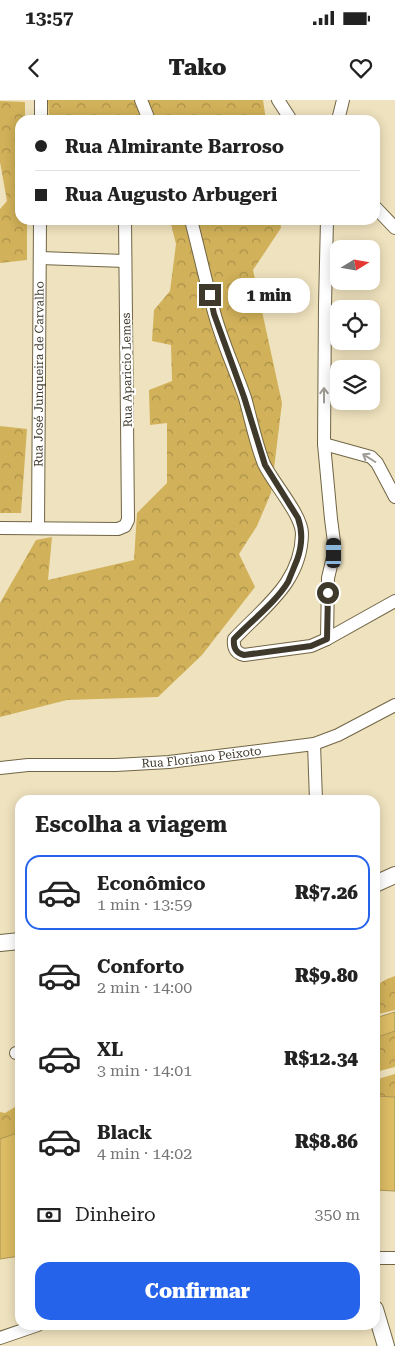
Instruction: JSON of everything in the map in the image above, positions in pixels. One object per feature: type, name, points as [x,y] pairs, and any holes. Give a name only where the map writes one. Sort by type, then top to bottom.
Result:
[{"type":"main road","points":[[380,882],[395,875]]},
{"type":"main road","points":[[0,943],[15,942]]},
{"type":"main road","points":[[380,1327],[386,1346]]},
{"type":"street","points":[[41,100],[41,115]]},
{"type":"street","points":[[141,100],[147,115]]},
{"type":"street","points":[[278,100],[286,115]]},
{"type":"street","points":[[339,115],[343,100]]},
{"type":"street","points":[[380,212],[395,228]]},
{"type":"street","name":"Rua José Junqueira de Carvalho","points":[[38,528],[40,225]]},
{"type":"street","name":"Rua Aparicio Lemes","points":[[38,528],[118,529],[125,526],[128,520],[126,225]]},
{"type":"street","points":[[192,225],[214,314],[244,397],[263,460],[298,518],[302,534],[299,553],[287,583],[274,600],[234,639],[233,645],[239,654],[244,655],[311,646],[395,601]]},
{"type":"street","points":[[327,225],[324,444],[334,542],[334,553],[328,578],[327,639]]},
{"type":"street","points":[[40,258],[125,261]]},
{"type":"street","points":[[324,444],[371,457],[377,462],[395,497]]},
{"type":"street","points":[[0,528],[38,528]]},
{"type":"street","name":"Rua Floriano Peixoto","points":[[0,768],[28,765],[116,765],[170,762],[314,744],[338,735],[395,705]]},
{"type":"street","points":[[314,744],[316,795]]},
{"type":"street","points":[[380,1258],[395,1258]]},
{"type":"street","points":[[0,1338],[23,1330]]},
{"type":"green space","points":[[48,100],[263,100],[265,115],[49,115]]},
{"type":"green space","points":[[0,101],[25,102],[25,115],[15,115],[15,225],[27,225],[27,260],[0,263],[0,209],[7,201],[0,162]]},
{"type":"green space","points":[[171,225],[281,225],[281,228],[253,270],[282,403],[271,493],[257,526],[239,554],[255,587],[202,655],[158,697],[67,700],[0,717],[0,603],[36,540],[52,537],[48,580],[134,560],[137,513],[167,483],[167,423],[150,425],[149,390],[172,381],[171,345],[152,341],[154,310],[170,291],[176,244]]},
{"type":"green space","points":[[0,426],[27,429],[21,513],[0,513]]},
{"type":"green space","points":[[395,976],[395,1010],[380,1014],[380,983]]},
{"type":"green space","points":[[395,1031],[395,1067],[380,1071],[380,1036]]},
{"type":"green space","points":[[395,1074],[395,1097],[380,1096],[380,1078]]},
{"type":"green space","points":[[15,1107],[15,1134],[0,1139],[0,1112],[5,1113]]},
{"type":"shaded area","points":[[395,1012],[395,1031],[380,1036],[380,1016]]},
{"type":"shaded area","points":[[380,1096],[395,1097],[395,1191],[380,1190]]},
{"type":"shaded area","points":[[15,1134],[15,1257],[0,1259],[0,1139]]},
{"type":"route","points":[[210,295],[214,314],[244,397],[263,460],[298,518],[302,534],[299,553],[287,583],[274,600],[234,639],[233,645],[236,651],[244,655],[311,646],[327,639],[328,593]]}]
